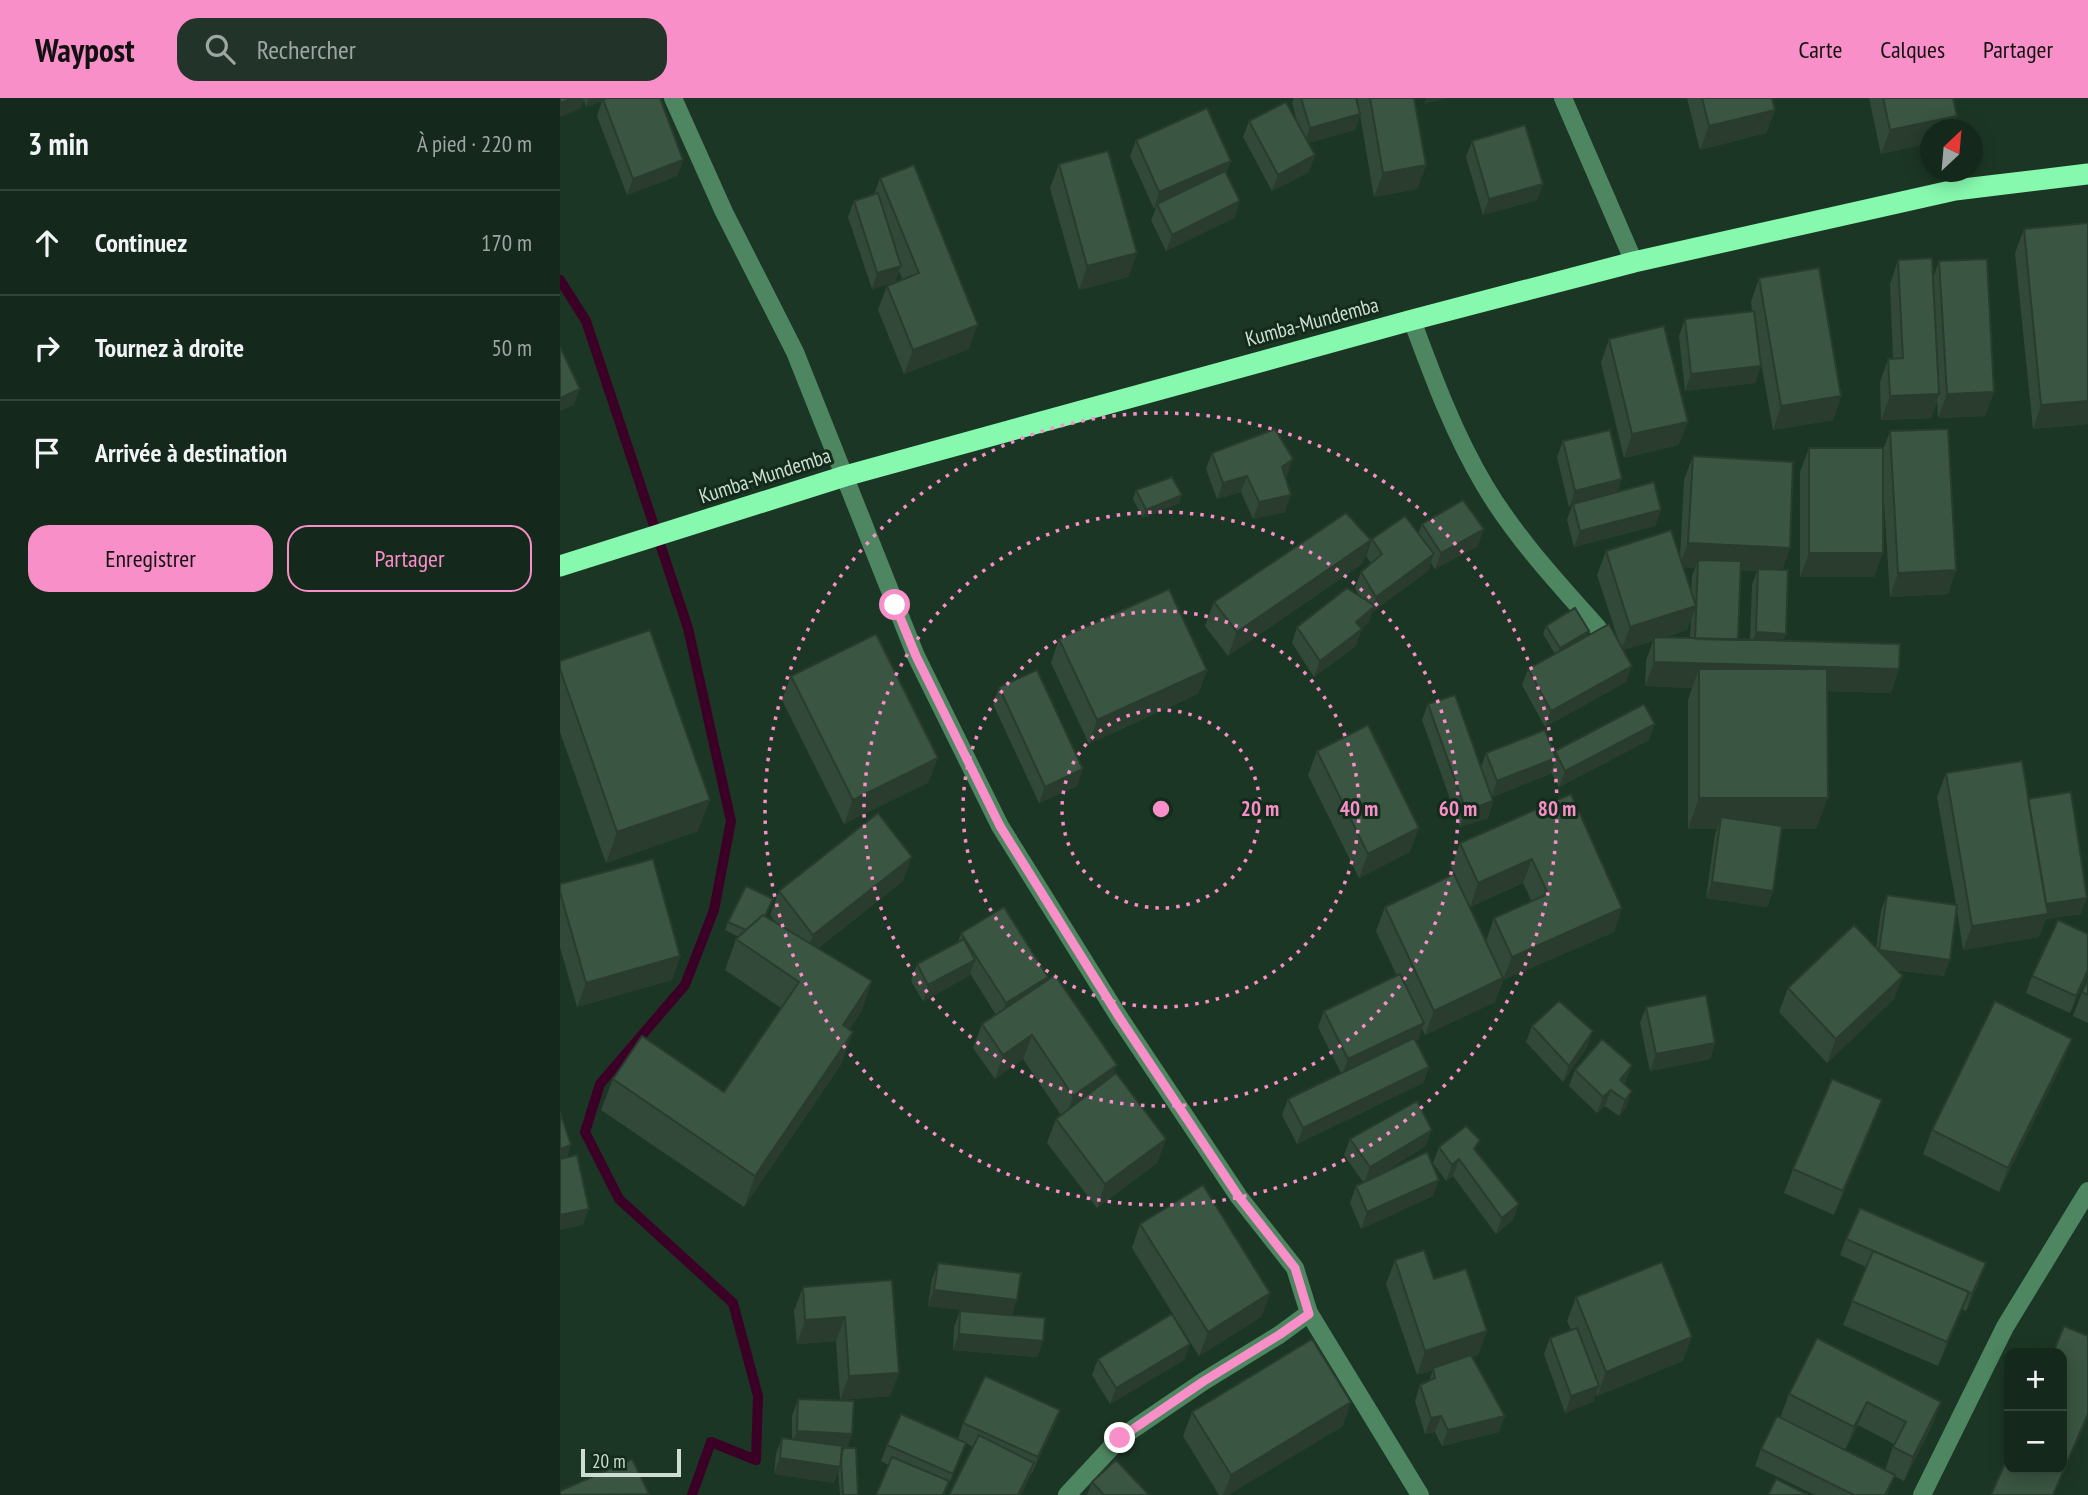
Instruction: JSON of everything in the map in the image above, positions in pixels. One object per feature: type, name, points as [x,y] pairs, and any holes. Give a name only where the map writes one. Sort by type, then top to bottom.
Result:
[{"type":"highway","name":"Kumba-Mundemba","points":[[560,566],[845,476],[1412,320],[1634,262],[1955,190],[2088,174]]},
{"type":"street","points":[[673,98],[724,212],[795,352],[916,656],[1000,826],[1156,1073],[1239,1197],[1295,1268],[1309,1314],[1420,1495]]},
{"type":"street","points":[[1563,98],[1634,262]]},
{"type":"street","points":[[1412,320],[1444,407],[1486,487],[1540,563],[1598,628]]},
{"type":"street","points":[[1922,1495],[2005,1327],[2088,1191]]},
{"type":"street","points":[[1068,1495],[1120,1438],[1309,1314]]},
{"type":"building","points":[[560,98],[573,98],[560,103]]},
{"type":"building","points":[[660,98],[683,160],[633,179],[603,99]]},
{"type":"building","points":[[1301,98],[1356,98],[1360,114],[1310,128]]},
{"type":"building","points":[[1370,98],[1414,98],[1426,165],[1383,173]]},
{"type":"building","points":[[1702,98],[1772,98],[1775,110],[1709,126]]},
{"type":"building","points":[[1883,98],[1953,98],[1957,116],[1920,119],[1920,124],[1890,130]]},
{"type":"building","points":[[1286,102],[1315,155],[1278,175],[1249,121]]},
{"type":"building","points":[[1207,108],[1231,161],[1159,192],[1136,140]]},
{"type":"building","points":[[1525,125],[1543,184],[1489,199],[1472,141]]},
{"type":"building","points":[[1108,151],[1137,253],[1087,266],[1059,164]]},
{"type":"building","points":[[914,165],[978,325],[913,350],[887,286],[919,273],[880,178]]},
{"type":"building","points":[[1225,171],[1240,201],[1172,235],[1157,204]]},
{"type":"building","points":[[878,193],[901,266],[877,273],[854,201]]},
{"type":"building","points":[[2088,223],[2088,401],[2041,405],[2024,229]]},
{"type":"building","points":[[1932,258],[1939,394],[1890,396],[1888,359],[1903,358],[1898,260]]},
{"type":"building","points":[[1987,259],[1994,392],[1947,394],[1939,261]]},
{"type":"building","points":[[1819,268],[1841,396],[1781,406],[1759,278]]},
{"type":"building","points":[[1754,311],[1761,366],[1691,374],[1685,319]]},
{"type":"building","points":[[1664,326],[1688,422],[1632,434],[1609,339]]},
{"type":"building","points":[[560,347],[580,389],[560,398]]},
{"type":"building","points":[[1275,429],[1293,459],[1282,467],[1291,495],[1259,502],[1247,476],[1223,483],[1212,453]]},
{"type":"building","points":[[1948,429],[1956,570],[1898,573],[1890,431]]},
{"type":"building","points":[[1610,430],[1622,479],[1575,491],[1563,441]]},
{"type":"building","points":[[1809,448],[1883,448],[1883,553],[1809,553]]},
{"type":"building","points":[[1693,456],[1793,462],[1790,548],[1688,543]]},
{"type":"building","points":[[1172,477],[1182,495],[1146,510],[1136,490]]},
{"type":"building","points":[[1654,482],[1661,510],[1580,531],[1573,504]]},
{"type":"building","points":[[1463,500],[1484,529],[1441,553],[1422,524]]},
{"type":"building","points":[[1346,513],[1371,540],[1237,632],[1214,602]]},
{"type":"building","points":[[1405,516],[1434,554],[1376,597],[1361,572],[1382,554],[1372,539]]},
{"type":"building","points":[[1671,530],[1696,606],[1630,627],[1606,551]]},
{"type":"building","points":[[1698,560],[1741,561],[1738,640],[1695,639]]},
{"type":"building","points":[[1758,569],[1788,570],[1786,634],[1756,632]]},
{"type":"building","points":[[1347,588],[1375,606],[1356,622],[1362,629],[1320,661],[1297,627]]},
{"type":"building","points":[[1169,589],[1207,670],[1097,720],[1059,639]]},
{"type":"building","points":[[1575,608],[1589,631],[1560,648],[1546,626]]},
{"type":"building","points":[[1609,624],[1632,666],[1551,711],[1528,669]]},
{"type":"building","points":[[650,630],[710,800],[617,832],[560,669],[560,661]]},
{"type":"building","points":[[876,634],[938,758],[853,800],[791,676]]},
{"type":"building","points":[[1654,637],[1900,644],[1899,669],[1654,662]]},
{"type":"building","points":[[1699,669],[1827,669],[1828,798],[1699,798]]},
{"type":"building","points":[[1037,670],[1083,769],[1045,787],[999,687]]},
{"type":"building","points":[[1455,695],[1493,801],[1466,811],[1428,704]]},
{"type":"building","points":[[1644,704],[1655,724],[1565,771],[1555,751]]},
{"type":"building","points":[[1368,725],[1419,828],[1368,854],[1317,751]]},
{"type":"building","points":[[1545,730],[1556,758],[1497,781],[1486,753]]},
{"type":"building","points":[[2022,761],[2048,914],[1972,926],[1946,773]]},
{"type":"building","points":[[2071,792],[2087,898],[2046,904],[2028,799]]},
{"type":"building","points":[[1571,794],[1622,908],[1512,957],[1494,918],[1548,894],[1532,859],[1478,883],[1460,843]]},
{"type":"building","points":[[878,813],[912,857],[813,935],[779,891]]},
{"type":"building","points":[[1721,817],[1782,826],[1773,891],[1712,882]]},
{"type":"building","points":[[653,859],[680,956],[586,983],[560,884]]},
{"type":"building","points":[[1454,874],[1503,978],[1434,1011],[1385,907]]},
{"type":"building","points":[[746,886],[773,899],[765,916],[746,930],[728,922]]},
{"type":"building","points":[[1887,895],[1957,905],[1950,960],[1879,950]]},
{"type":"building","points":[[1004,907],[1048,977],[1006,1003],[961,933]]},
{"type":"building","points":[[763,915],[872,981],[843,1025],[853,1032],[755,1176],[613,1079],[642,1036],[724,1092],[799,982],[736,939]]},
{"type":"building","points":[[2058,920],[2088,934],[2088,970],[2076,996],[2032,976]]},
{"type":"building","points":[[1854,925],[1903,976],[1836,1039],[1788,988]]},
{"type":"building","points":[[964,939],[975,960],[928,985],[917,964]]},
{"type":"building","points":[[1400,974],[1424,1023],[1348,1059],[1324,1011]]},
{"type":"building","points":[[1055,975],[1117,1065],[1073,1096],[1032,1035],[1003,1055],[982,1024]]},
{"type":"building","points":[[2088,979],[2088,995],[2082,992]]},
{"type":"building","points":[[1706,995],[1715,1043],[1656,1054],[1646,1007]]},
{"type":"building","points":[[1559,1001],[1593,1031],[1569,1066],[1532,1026]]},
{"type":"building","points":[[1995,1001],[2072,1039],[2008,1168],[1932,1130]]},
{"type":"building","points":[[1414,1038],[1429,1067],[1303,1128],[1288,1099]]},
{"type":"building","points":[[1602,1039],[1632,1065],[1620,1080],[1632,1091],[1625,1100],[1611,1090],[1603,1097],[1575,1070]]},
{"type":"building","points":[[1116,1073],[1166,1139],[1105,1184],[1056,1119]]},
{"type":"building","points":[[1832,1079],[1882,1100],[1843,1191],[1793,1169]]},
{"type":"building","points":[[1417,1101],[1432,1130],[1370,1167],[1350,1139]]},
{"type":"building","points":[[560,1112],[571,1145],[560,1149]]},
{"type":"building","points":[[1466,1126],[1480,1140],[1474,1149],[1519,1204],[1502,1218],[1459,1159],[1452,1165],[1439,1147]]},
{"type":"building","points":[[1427,1152],[1439,1180],[1367,1212],[1356,1186]]},
{"type":"building","points":[[577,1155],[589,1209],[560,1215],[560,1159]]},
{"type":"building","points":[[1203,1185],[1270,1293],[1208,1332],[1140,1224]]},
{"type":"building","points":[[1860,1208],[1986,1263],[1972,1294],[1846,1239]]},
{"type":"building","points":[[1424,1250],[1434,1279],[1466,1269],[1487,1331],[1425,1351],[1395,1260]]},
{"type":"building","points":[[1873,1251],[1969,1292],[1947,1342],[1852,1301]]},
{"type":"building","points":[[1662,1262],[1692,1337],[1606,1372],[1576,1297]]},
{"type":"building","points":[[938,1263],[1021,1273],[1017,1300],[934,1290]]},
{"type":"building","points":[[892,1280],[899,1373],[849,1376],[845,1317],[805,1320],[803,1287]]},
{"type":"building","points":[[960,1311],[1045,1318],[1043,1341],[959,1334]]},
{"type":"building","points":[[1172,1314],[1190,1344],[1116,1388],[1098,1359]]},
{"type":"building","points":[[2064,1326],[2088,1336],[2088,1414],[2067,1463],[2067,1348],[2055,1348]]},
{"type":"building","points":[[1577,1328],[1599,1386],[1571,1396],[1550,1338]]},
{"type":"building","points":[[1817,1338],[1941,1402],[1913,1457],[1893,1447],[1906,1422],[1867,1402],[1854,1427],[1789,1394]]},
{"type":"building","points":[[1312,1339],[1351,1402],[1231,1475],[1192,1412]]},
{"type":"building","points":[[1471,1355],[1505,1416],[1448,1430],[1441,1416],[1431,1418],[1420,1385],[1435,1378],[1433,1368]]},
{"type":"building","points":[[985,1376],[1060,1410],[1038,1457],[963,1423]]},
{"type":"building","points":[[798,1399],[854,1401],[852,1434],[797,1431]]},
{"type":"building","points":[[901,1414],[966,1443],[953,1474],[887,1445]]},
{"type":"building","points":[[1777,1416],[1895,1475],[1885,1495],[1854,1495],[1761,1449]]},
{"type":"building","points":[[979,1435],[1034,1463],[1018,1495],[949,1495]]},
{"type":"building","points":[[782,1438],[843,1446],[840,1467],[780,1458]]},
{"type":"building","points":[[842,1448],[856,1448],[858,1495],[843,1495]]},
{"type":"building","points":[[892,1457],[949,1481],[943,1495],[876,1495]]},
{"type":"building","points":[[632,1459],[649,1494],[560,1495],[560,1491]]},
{"type":"building","points":[[1116,1460],[1149,1495],[1104,1495],[1092,1482]]},
{"type":"building","points":[[2004,1465],[2004,1474],[2062,1474],[2053,1495],[1991,1495]]},
{"type":"building","points":[[1776,1479],[1808,1495],[1768,1495]]},
{"type":"waterway","points":[[560,280],[586,321],[688,628],[731,821],[714,910],[685,985],[600,1084],[585,1132],[619,1199],[733,1303],[758,1396],[756,1460],[711,1442],[692,1495]]},
{"type":"route","points":[[895,605],[916,656],[1000,826],[1119,1017],[1239,1197],[1295,1268],[1309,1314],[1120,1438]]}]
